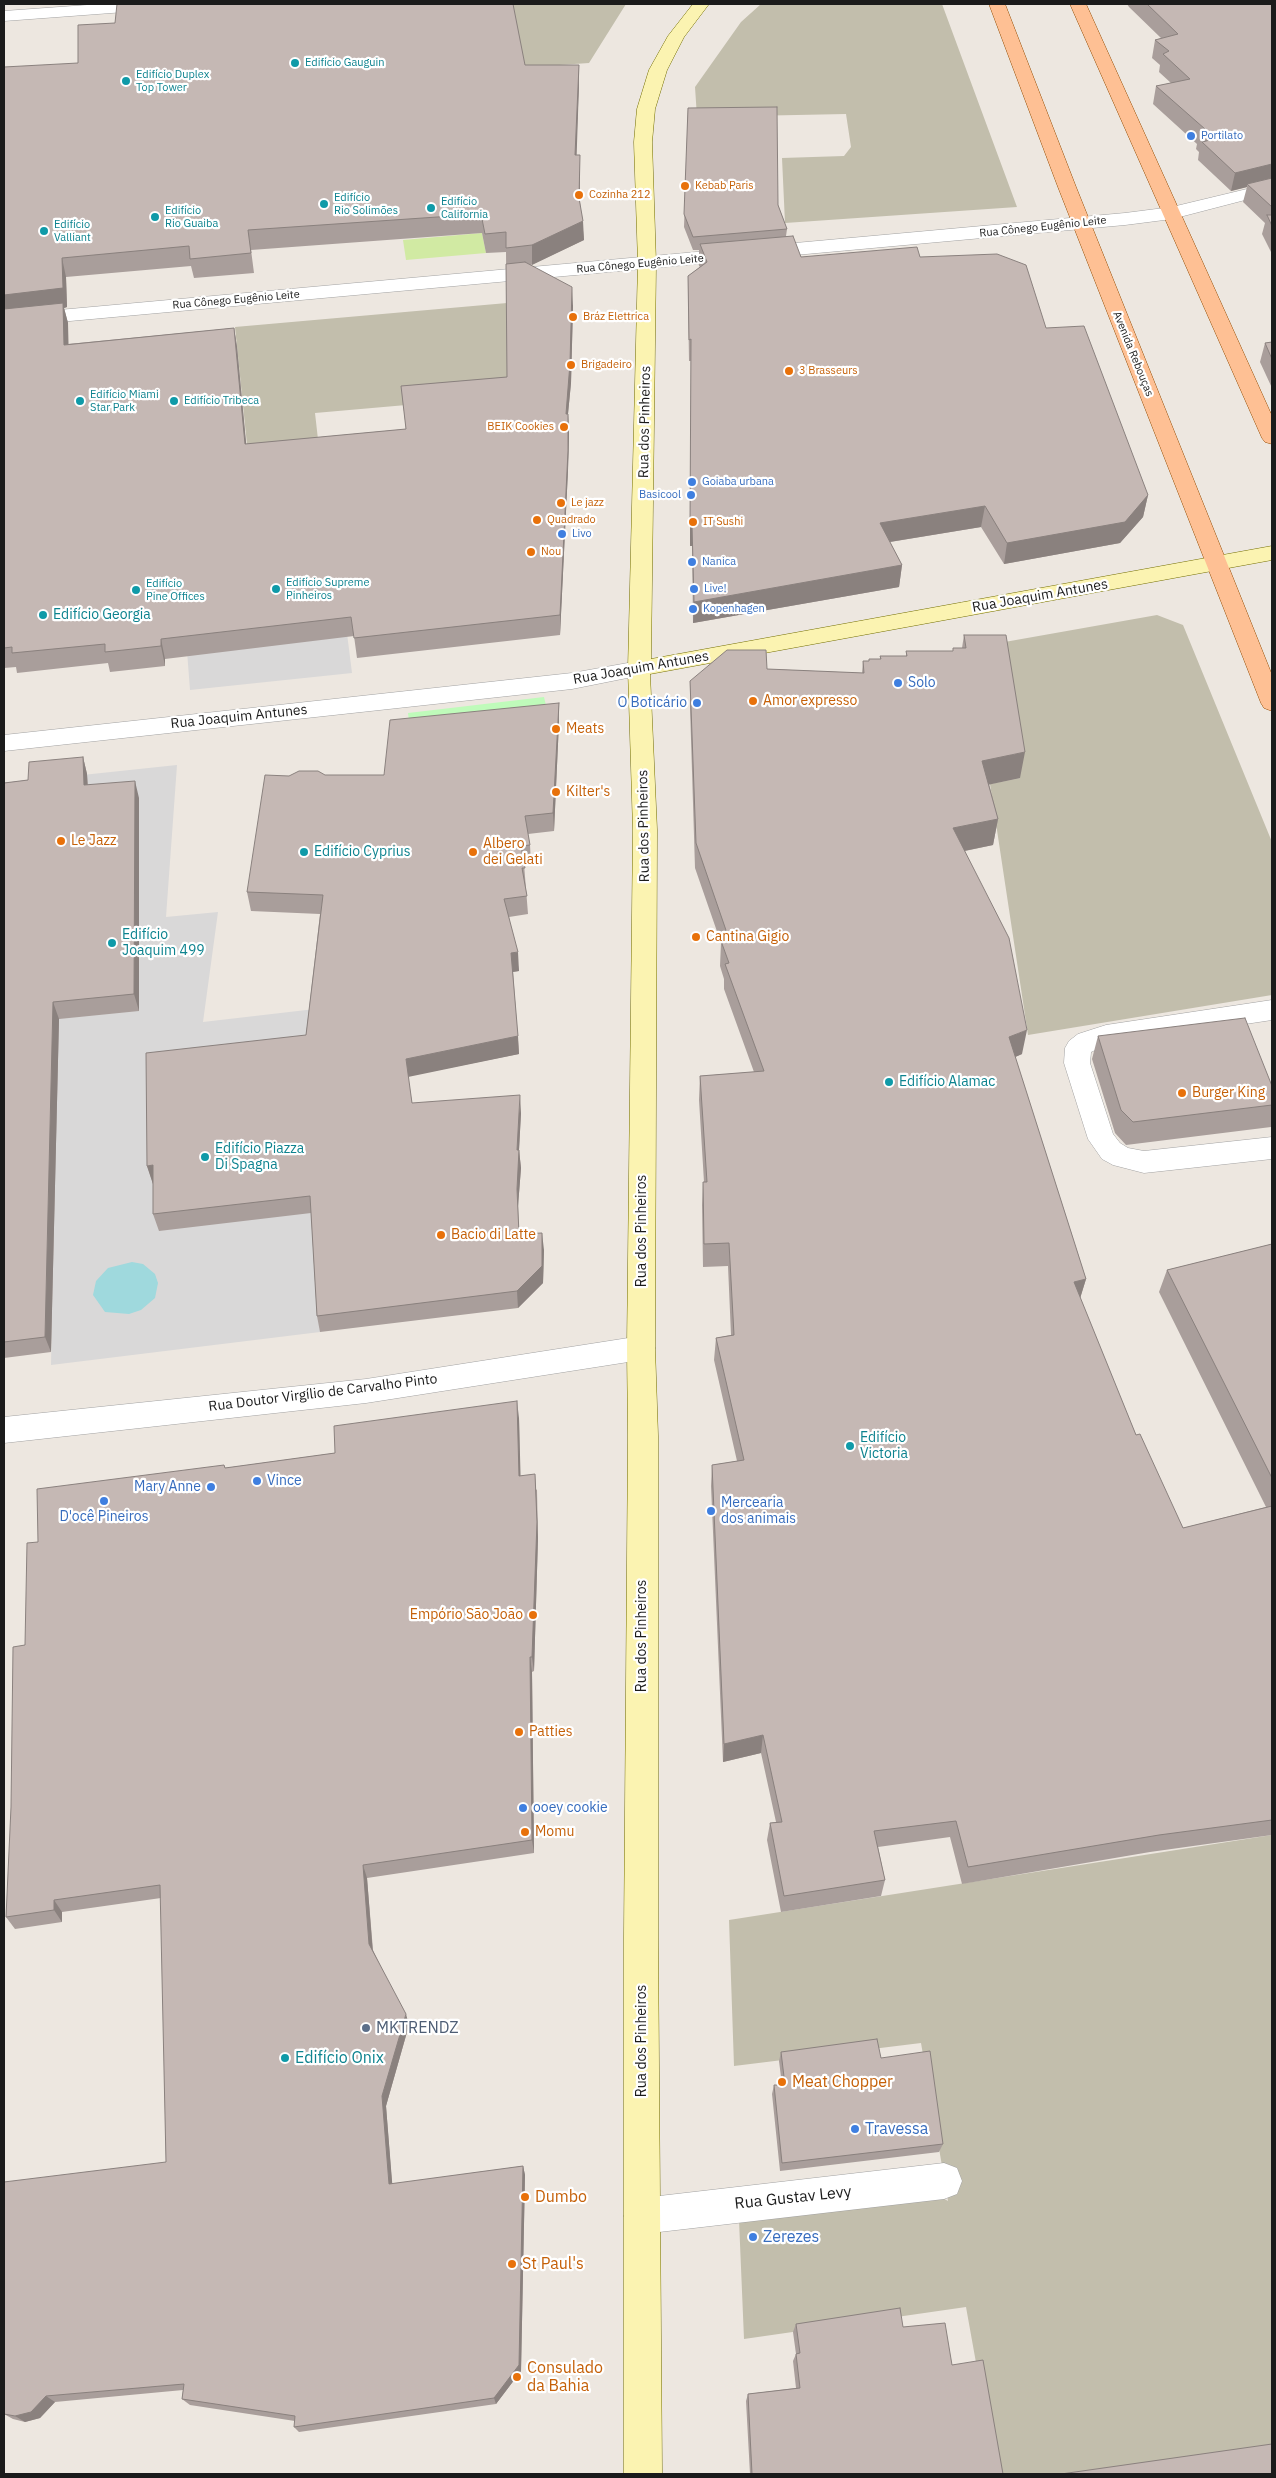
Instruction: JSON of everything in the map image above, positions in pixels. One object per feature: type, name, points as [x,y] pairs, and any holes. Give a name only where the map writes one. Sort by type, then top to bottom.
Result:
[{"type":"main road","name":"Rua dos Pinheiros","points":[[643,2474],[643,1436],[641,1348],[645,830],[639,669],[641,646],[647,263],[643,142],[646,109],[658,70],[676,36],[701,4]]},
{"type":"main road","name":"Avenida Rebouças","points":[[997,4],[1081,224],[1272,703]]},
{"type":"main road","points":[[1078,4],[1272,438]]},
{"type":"main road","name":"Rua Joaquim Antunes","points":[[639,669],[1272,553]]},
{"type":"street","points":[[4,16],[165,4]]},
{"type":"street","name":"Rua Cônego Eugênio Leite","points":[[4,321],[1081,224],[1172,213],[1272,188]]},
{"type":"street","name":"Rua Joaquim Antunes","points":[[4,743],[572,680],[639,669]]},
{"type":"street","points":[[1272,1010],[1106,1034],[1087,1041],[1078,1048],[1078,1063],[1102,1139],[1111,1151],[1122,1157],[1144,1162],[1272,1148]]},
{"type":"street","name":"Rua Doutor Virgílio de Carvalho Pinto","points":[[4,1430],[366,1391],[641,1348]]},
{"type":"street","name":"Rua Gustav Levy","points":[[642,2216],[766,2200],[944,2181]]},
{"type":"shaded area","points":[[407,4],[626,4],[589,63],[399,76]]},
{"type":"shaded area","points":[[761,4],[942,4],[1017,207],[785,223],[782,158],[844,156],[851,147],[846,114],[697,117],[695,87],[741,22]]},
{"type":"shaded area","points":[[507,303],[509,396],[315,413],[320,457],[249,464],[235,327]]},
{"type":"shaded area","points":[[328,483],[352,673],[190,690],[186,638]]},
{"type":"shaded area","points":[[1157,615],[1183,625],[1272,842],[1272,995],[1028,1035],[990,784],[1020,778],[999,643]]},
{"type":"shaded area","points":[[177,765],[166,917],[218,912],[203,1022],[315,1009],[320,1332],[51,1365],[57,1044],[35,780]]},
{"type":"shaded area","points":[[1272,1835],[1272,2449],[1093,2474],[996,2474],[966,2307],[744,2339],[739,2220],[941,2197],[948,2201],[921,2043],[734,2066],[729,1920]]},
{"type":"green space","points":[[482,233],[486,253],[406,260],[403,240]]},
{"type":"green space","points":[[544,697],[548,714],[410,730],[408,713]]},
{"type":"water","points":[[132,1262],[143,1264],[155,1274],[158,1283],[155,1298],[141,1310],[129,1314],[105,1312],[93,1295],[96,1281],[108,1268]]},
{"type":"building","points":[[117,4],[513,4],[525,65],[579,65],[575,155],[580,155],[579,198],[583,221],[532,245],[506,248],[506,232],[485,234],[481,214],[248,230],[251,253],[190,259],[189,246],[62,258],[63,288],[4,295],[4,67],[78,63],[78,25],[115,23]]},
{"type":"building","points":[[1147,4],[1272,4],[1272,164],[1235,173],[1202,142],[1210,140],[1200,131],[1205,129],[1156,86],[1190,79],[1163,54],[1169,51],[1155,40],[1178,34]]},
{"type":"building","points":[[777,107],[778,205],[787,229],[693,237],[684,214],[688,108]]},
{"type":"building","points":[[1272,178],[1272,207],[1247,184]]},
{"type":"building","points":[[1267,215],[1272,215],[1272,226]]},
{"type":"building","points":[[793,236],[801,257],[917,247],[920,257],[997,254],[1026,265],[1046,328],[1084,326],[1148,495],[1125,522],[1007,543],[985,506],[880,523],[902,565],[694,602],[692,525],[690,525],[691,339],[689,340],[688,276],[707,262],[700,244]]},
{"type":"building","points":[[525,262],[572,287],[570,363],[566,414],[568,414],[568,451],[560,615],[354,638],[351,617],[161,639],[161,646],[105,652],[105,644],[12,653],[12,647],[4,648],[4,309],[63,303],[64,345],[234,328],[245,444],[406,429],[401,386],[507,377],[506,264]]},
{"type":"building","points":[[1272,342],[1272,359],[1265,343]]},
{"type":"building","points":[[964,635],[1006,635],[1025,752],[982,761],[998,819],[953,828],[1009,938],[1027,1030],[1009,1037],[1086,1279],[1074,1282],[1136,1435],[1140,1434],[1183,1528],[1272,1506],[1272,1820],[1159,1835],[968,1867],[956,1821],[874,1831],[885,1880],[784,1896],[770,1823],[782,1822],[763,1735],[724,1744],[712,1465],[744,1460],[716,1338],[734,1335],[729,1243],[704,1244],[703,1182],[707,1182],[700,1076],[764,1071],[725,964],[729,963],[721,941],[729,939],[696,843],[690,681],[727,650],[766,650],[767,669],[864,673],[863,661],[881,659],[880,656],[907,656],[906,651],[953,651],[953,648],[966,648]]},
{"type":"building","points":[[559,703],[553,813],[525,816],[530,845],[521,846],[525,868],[522,868],[527,896],[504,899],[518,952],[511,953],[518,1036],[406,1059],[412,1103],[520,1095],[517,1150],[519,1150],[517,1189],[519,1234],[542,1233],[542,1266],[517,1291],[317,1316],[310,1196],[153,1214],[153,1165],[147,1166],[146,1053],[306,1035],[323,895],[247,892],[265,775],[289,776],[299,771],[318,771],[325,775],[384,775],[390,720]]},
{"type":"building","points":[[83,757],[84,785],[135,781],[134,994],[53,1002],[45,1337],[4,1342],[4,783],[28,780],[29,762]]},
{"type":"building","name":"Burger King","points":[[1245,1018],[1272,1086],[1272,1105],[1133,1122],[1121,1110],[1098,1036]]},
{"type":"building","points":[[1272,1244],[1272,1478],[1167,1270]]},
{"type":"building","points":[[517,1401],[519,1476],[535,1474],[537,1522],[532,1657],[530,1657],[532,1840],[363,1865],[369,1944],[406,2014],[382,2096],[389,2184],[523,2166],[519,2365],[494,2398],[294,2427],[295,2416],[182,2399],[184,2384],[46,2396],[31,2412],[15,2416],[4,2414],[4,2182],[166,2162],[160,1885],[54,1900],[54,1910],[6,1917],[11,1807],[13,1647],[25,1645],[27,1543],[38,1542],[37,1489],[224,1465],[225,1468],[335,1453],[334,1426]]},
{"type":"building","points":[[877,2039],[881,2058],[930,2051],[943,2144],[782,2163],[774,2085],[785,2085],[781,2052]]},
{"type":"building","points":[[900,2308],[903,2327],[945,2323],[952,2365],[983,2360],[1003,2474],[752,2474],[748,2394],[800,2388],[796,2354],[800,2353],[796,2324]]},
{"type":"building","points":[[1272,2444],[1272,2474],[1061,2474]]},
{"type":"place","name":"Edifício Gauguin","points":[[295,63]]},
{"type":"place","name":"Edifício Duplex Top Tower","points":[[126,81]]},
{"type":"place","name":"Portilato","points":[[1191,136]]},
{"type":"place","name":"Kebab Paris","points":[[685,186]]},
{"type":"place","name":"Cozinha 212","points":[[579,195]]},
{"type":"place","name":"Edifício Rio Solimões","points":[[324,204]]},
{"type":"place","name":"Edifício California","points":[[431,208]]},
{"type":"place","name":"Edifício Rio Guaiba","points":[[155,217]]},
{"type":"place","name":"Edifício Valliant","points":[[44,231]]},
{"type":"place","name":"Bráz Elettrica","points":[[573,317]]},
{"type":"place","name":"Brigadeiro","points":[[571,365]]},
{"type":"place","name":"3 Brasseurs","points":[[789,371]]},
{"type":"place","name":"Edifício Miami Star Park","points":[[80,401]]},
{"type":"place","name":"Edifício Tribeca","points":[[174,401]]},
{"type":"place","name":"BEIK Cookies","points":[[564,427]]},
{"type":"place","name":"Goiaba urbana","points":[[692,482]]},
{"type":"place","name":"Basicool","points":[[691,495]]},
{"type":"place","name":"Le jazz","points":[[561,503]]},
{"type":"place","name":"Quadrado","points":[[537,520]]},
{"type":"place","name":"IT Sushi","points":[[693,522]]},
{"type":"place","name":"Livo","points":[[562,534]]},
{"type":"place","name":"Nou","points":[[531,552]]},
{"type":"place","name":"Nanica","points":[[692,562]]},
{"type":"place","name":"Edifício Supreme Pinheiros","points":[[276,589]]},
{"type":"place","name":"Live!","points":[[694,589]]},
{"type":"place","name":"Edifício Pine Offices","points":[[136,590]]},
{"type":"place","name":"Kopenhagen","points":[[693,609]]},
{"type":"place","name":"Edifício Georgia","points":[[43,615]]},
{"type":"place","name":"Solo","points":[[898,683]]},
{"type":"place","name":"Amor expresso","points":[[753,701]]},
{"type":"place","name":"O Boticário","points":[[697,703]]},
{"type":"place","name":"Meats","points":[[556,729]]},
{"type":"place","name":"Kilter's","points":[[556,792]]},
{"type":"place","name":"Le Jazz","points":[[61,841]]},
{"type":"place","name":"Edifício Cyprius","points":[[304,852]]},
{"type":"place","name":"Albero dei Gelati","points":[[473,852]]},
{"type":"place","name":"Cantina Gigio","points":[[696,937]]},
{"type":"place","name":"Edifício Joaquim 499","points":[[112,943]]},
{"type":"place","name":"Edifício Alamac","points":[[889,1082]]},
{"type":"place","name":"Burger King","points":[[1182,1093]]},
{"type":"place","name":"Edifício Piazza Di Spagna","points":[[205,1157]]},
{"type":"place","name":"Bacio di Latte","points":[[441,1235]]},
{"type":"place","name":"Edifício Victoria","points":[[850,1446]]},
{"type":"place","name":"Vince","points":[[257,1481]]},
{"type":"place","name":"Mary Anne","points":[[211,1487]]},
{"type":"place","name":"D'ocê Pineiros","points":[[104,1501]]},
{"type":"place","name":"Mercearia dos animais","points":[[711,1511]]},
{"type":"place","name":"Empório São João","points":[[533,1615]]},
{"type":"place","name":"Patties","points":[[519,1732]]},
{"type":"place","name":"ooey cookie","points":[[523,1808]]},
{"type":"place","name":"Momu","points":[[525,1832]]},
{"type":"place","name":"MKTRENDZ","points":[[366,2028]]},
{"type":"place","name":"Edifício Onix","points":[[285,2058]]},
{"type":"place","name":"Meat Chopper","points":[[782,2082]]},
{"type":"place","name":"Travessa","points":[[855,2129]]},
{"type":"place","name":"Dumbo","points":[[525,2197]]},
{"type":"place","name":"Zerezes","points":[[753,2237]]},
{"type":"place","name":"St Paul's","points":[[512,2264]]},
{"type":"place","name":"Consulado da Bahia","points":[[517,2377]]}]
